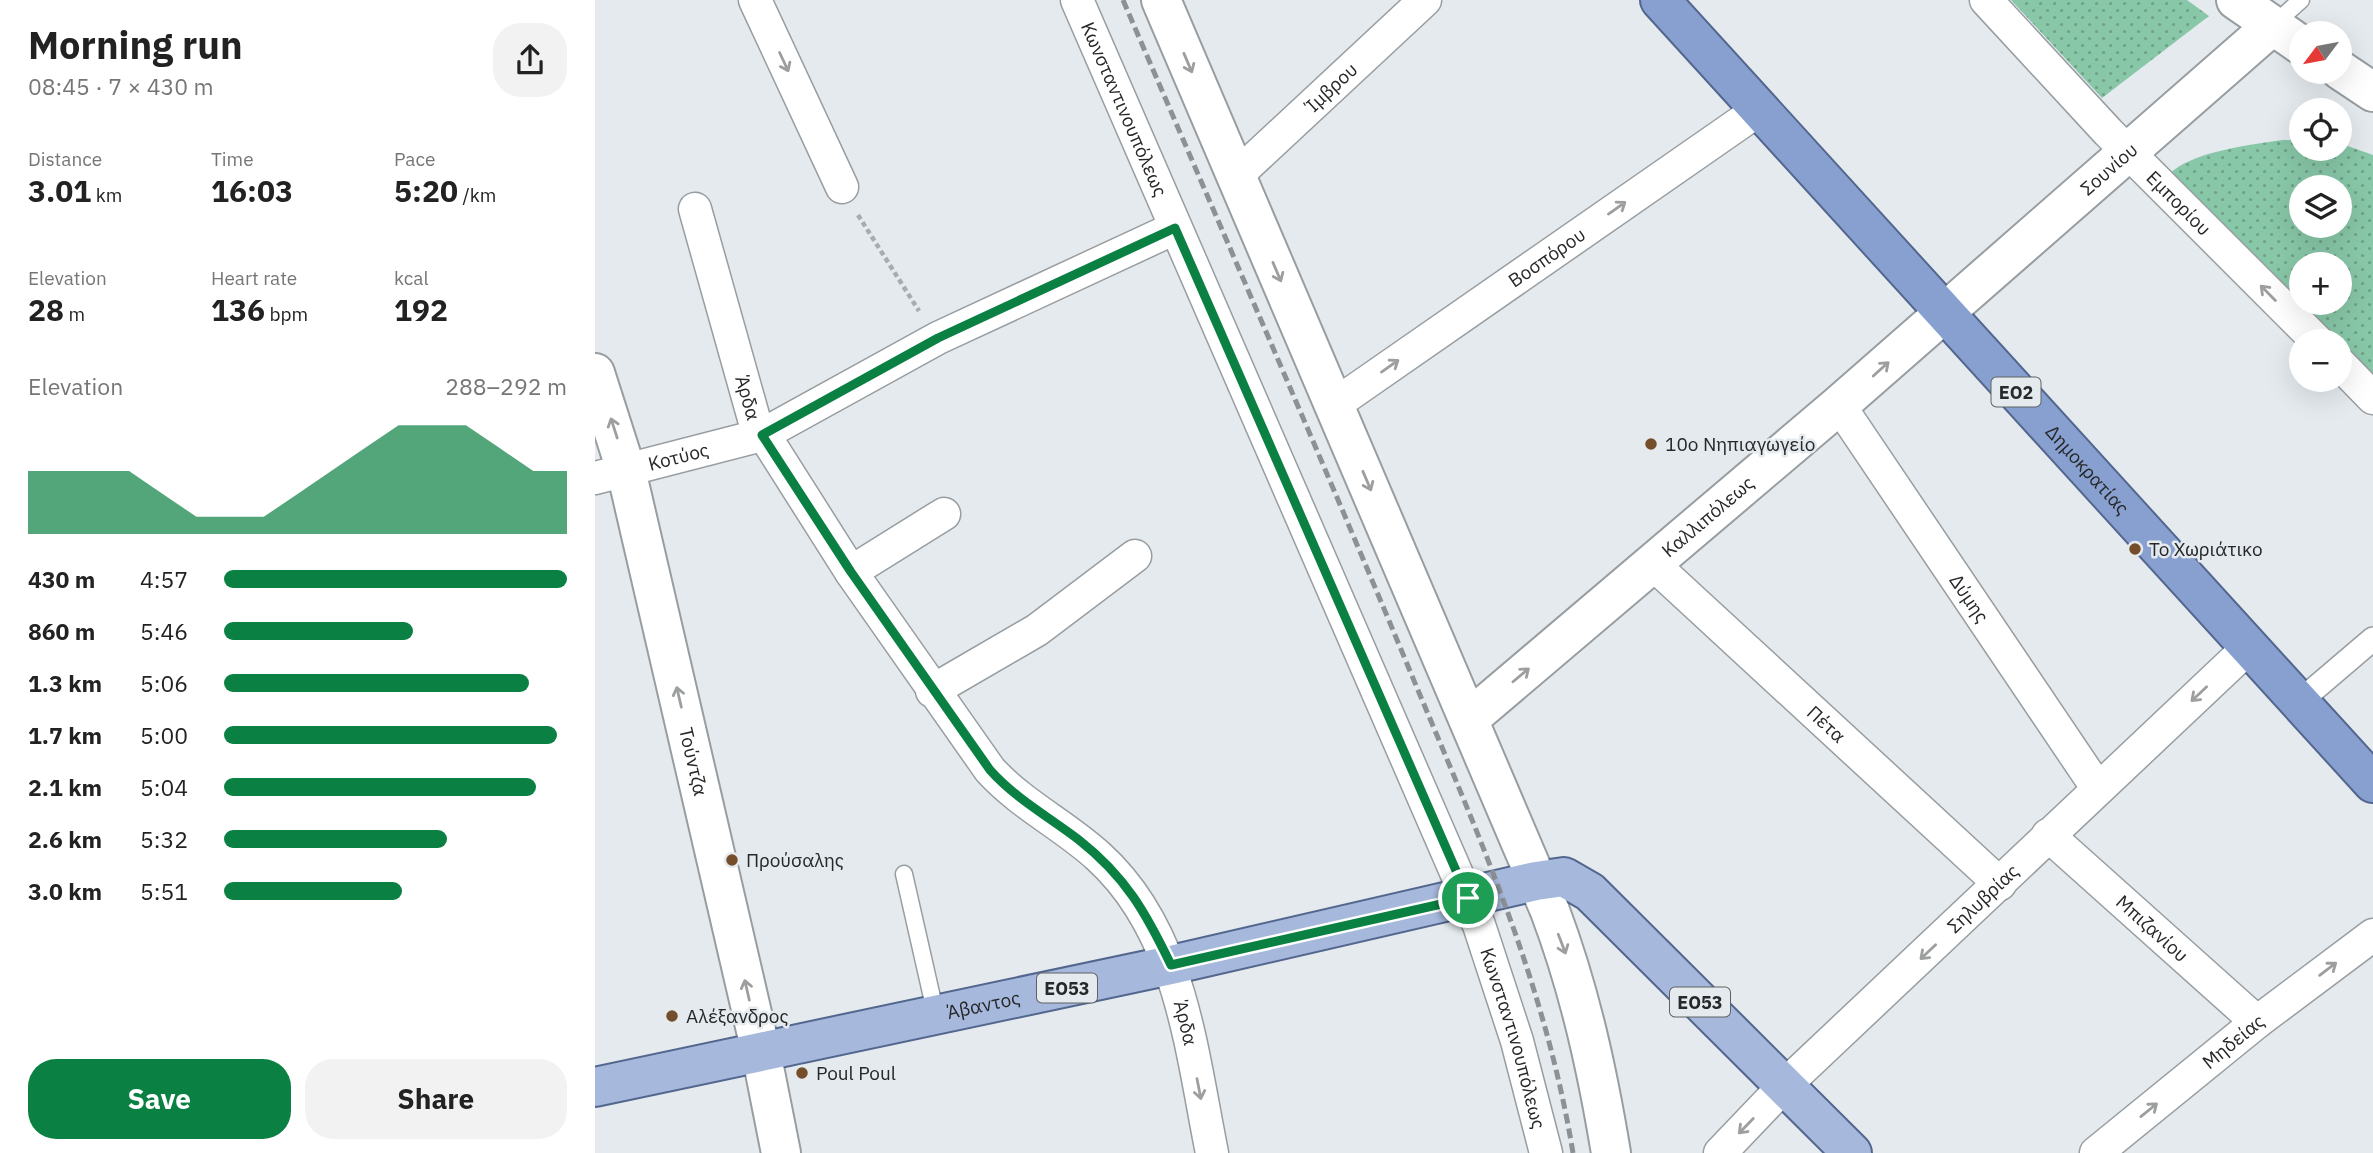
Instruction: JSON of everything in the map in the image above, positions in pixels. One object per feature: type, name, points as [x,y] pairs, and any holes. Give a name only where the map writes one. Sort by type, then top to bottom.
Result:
[{"type":"highway","name":"Δημοκρατίας","points":[[1660,0],[2373,783]]},
{"type":"main road","name":"ΕΟ53","points":[[1536,881],[1564,877],[1590,892],[1851,1153]]},
{"type":"main road","name":"Άβαντος","points":[[595,1087],[1171,965],[1536,881]]},
{"type":"street","points":[[755,0],[842,187]]},
{"type":"street","name":"Κωνσταντινουπόλεως","points":[[1077,0],[1468,898],[1511,1019],[1546,1153]]},
{"type":"street","points":[[1161,0],[1536,881],[1578,990],[1596,1064],[1611,1153]]},
{"type":"street","name":"Ίμβρου","points":[[1237,176],[1426,0]]},
{"type":"street","name":"Εμπορίου","points":[[1986,0],[2126,151],[2305,329]]},
{"type":"street","points":[[2235,0],[2287,36]]},
{"type":"street","name":"Σουνίου","points":[[1944,313],[2126,151],[2287,36]]},
{"type":"street","points":[[2352,78],[2373,92]]},
{"type":"street","name":"Βοσπόρου","points":[[1334,405],[1760,109]]},
{"type":"street","name":"Άρδα","points":[[695,209],[743,385],[762,435],[932,691],[1002,784],[1078,839],[1123,881],[1145,912],[1171,965],[1212,1153]]},
{"type":"street","points":[[938,338],[1175,228]]},
{"type":"street","name":"Καλλιπόλεως","points":[[1469,719],[1944,313]]},
{"type":"street","name":"Κοτύος","points":[[610,474],[762,435],[938,338]]},
{"type":"street","name":"Τούντζα","points":[[595,373],[610,474],[761,1052],[781,1153]]},
{"type":"street","points":[[2352,376],[2373,397]]},
{"type":"street","name":"Δύμης","points":[[1839,405],[2098,789]]},
{"type":"street","points":[[851,572],[944,514]]},
{"type":"street","points":[[932,691],[1037,630],[1135,556]]},
{"type":"street","name":"Πέτα","points":[[1653,564],[2000,884]]},
{"type":"street","points":[[2299,702],[2373,639]]},
{"type":"street","name":"Σηλυβρίας","points":[[1720,1153],[1784,1086],[2249,647]]},
{"type":"street","name":"Μπιζανίου","points":[[2048,835],[2257,1022]]},
{"type":"street","name":"Μηδείας","points":[[2096,1153],[2257,1022],[2373,935]]},
{"type":"lane","points":[[2287,36],[2301,0]]},
{"type":"lane","points":[[904,874],[936,1015]]},
{"type":"path","points":[[842,187],[880,254],[938,338]]},
{"type":"green space","points":[[2011,0],[2187,0],[2209,16],[2102,98]]},
{"type":"green space","points":[[2289,140],[2289,161],[2352,161],[2352,148],[2373,155],[2373,375],[2352,354],[2352,329],[2326,329],[2312,315],[2352,315],[2352,252],[2289,252],[2289,293],[2169,175],[2191,160],[2239,147]]},
{"type":"railway","points":[[1123,0],[1456,780],[1504,901],[1544,1024],[1573,1153]]},
{"type":"place","name":"10ο Νηπιαγωγείο","points":[[1651,444]]},
{"type":"place","name":"Το Χωριάτικο","points":[[2135,549]]},
{"type":"place","name":"Προύσαλης","points":[[732,860]]},
{"type":"place","name":"Αλέξανδρος","points":[[672,1016]]},
{"type":"place","name":"Poul Poul","points":[[802,1073]]},
{"type":"route","points":[[1175,228],[1468,898],[1171,965],[1145,912],[1123,881],[1078,839],[1013,794],[990,770],[851,572],[762,435],[938,338],[1175,228]]}]
